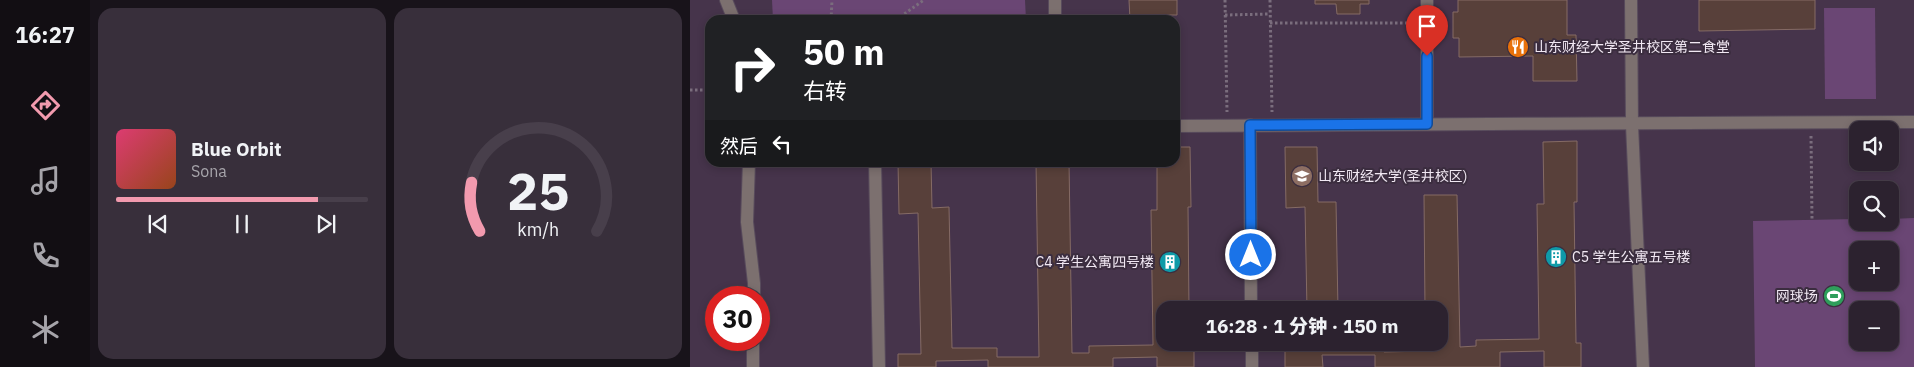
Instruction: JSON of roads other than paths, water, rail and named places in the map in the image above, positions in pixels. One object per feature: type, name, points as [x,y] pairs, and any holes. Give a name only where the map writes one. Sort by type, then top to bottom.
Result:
[{"type":"street","points":[[726,0],[732,15]]},
{"type":"street","points":[[1055,0],[1055,15]]},
{"type":"street","points":[[1427,0],[1427,124]]},
{"type":"street","points":[[1631,0],[1632,125],[1643,367]]},
{"type":"street","points":[[1180,126],[1914,122]]},
{"type":"street","points":[[1250,125],[1251,301]]},
{"type":"street","points":[[749,167],[747,222],[754,286]]},
{"type":"street","points":[[875,167],[878,367]]},
{"type":"street","points":[[753,351],[753,367]]},
{"type":"street","points":[[1252,351],[1252,367]]},
{"type":"place","name":"山东财经大学圣井校区第二食堂","points":[[1518,47]]},
{"type":"place","name":"山东财经大学(圣井校区)","points":[[1302,176]]},
{"type":"place","name":"C5 学生公寓五号楼","points":[[1556,257]]},
{"type":"place","name":"C4 学生公寓四号楼","points":[[1170,262]]},
{"type":"place","name":"网球场","points":[[1834,296]]}]
